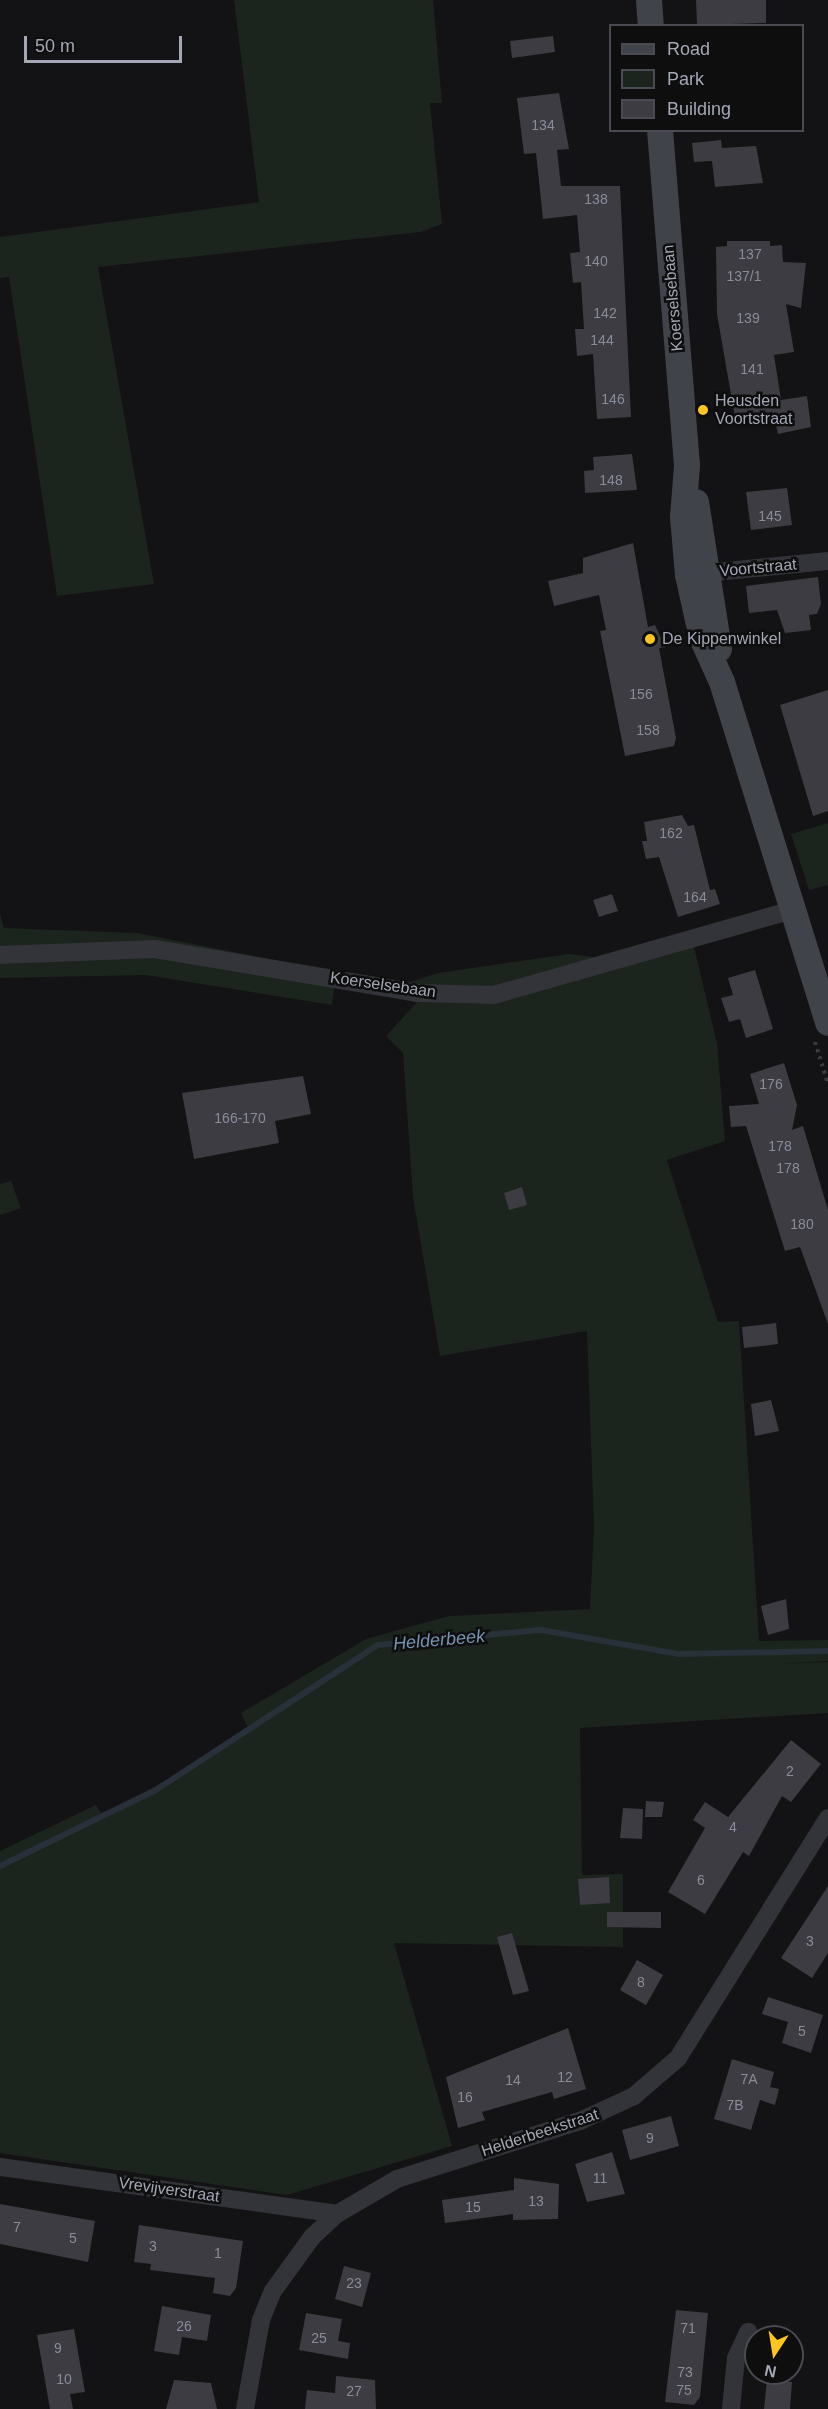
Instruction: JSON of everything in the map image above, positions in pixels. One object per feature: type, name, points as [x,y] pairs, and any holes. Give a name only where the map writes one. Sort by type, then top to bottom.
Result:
[{"type":"street","points":[[649,0],[651,24]]},
{"type":"street","name":"Koerselsebaan","points":[[660,132],[687,466],[683,517],[698,574],[702,638],[722,682],[828,1023]]},
{"type":"street","name":"Voortstraat","points":[[698,574],[828,561]]},
{"type":"street","name":"Koerselsebaan","points":[[0,955],[155,949],[418,993],[494,995],[793,910]]},
{"type":"street","name":"Helderbeekstraat","points":[[245,2409],[259,2331],[273,2291],[337,2214],[397,2179],[580,2121],[634,2096],[678,2058],[828,1818]]},
{"type":"street","name":"Vrevijverstraat","points":[[0,2167],[337,2214]]},
{"type":"street","points":[[731,2409],[736,2358],[744,2341]]},
{"type":"green space","points":[[234,0],[433,0],[442,103],[430,103],[442,224],[421,232],[98,267],[154,584],[57,596],[9,277],[0,278],[0,237],[259,202]]},
{"type":"green space","points":[[828,823],[828,885],[809,890],[791,834]]},
{"type":"green space","points":[[0,914],[4,928],[137,933],[336,972],[332,1005],[146,975],[0,978]]},
{"type":"green space","points":[[693,943],[717,1043],[725,1141],[667,1160],[718,1322],[739,1321],[759,1641],[828,1640],[828,1661],[776,1664],[828,1662],[828,1713],[580,1728],[582,1875],[623,1874],[623,1947],[394,1943],[452,2146],[287,2195],[0,2153],[0,1851],[96,1805],[103,1816],[168,1779],[248,1727],[241,1713],[366,1639],[449,1616],[590,1609],[594,1527],[587,1331],[440,1356],[413,1197],[403,1053],[386,1036],[429,989],[404,984],[438,973],[569,954],[603,958]]},
{"type":"green space","points":[[11,1181],[21,1208],[0,1215],[0,1184]]},
{"type":"building","points":[[696,0],[766,0],[766,23],[697,24]]},
{"type":"building","points":[[553,36],[555,52],[512,58],[510,41]]},
{"type":"building","points":[[559,93],[569,149],[557,150],[561,186],[620,186],[631,417],[597,419],[593,354],[577,356],[575,329],[584,329],[581,282],[573,283],[570,253],[580,252],[577,215],[543,219],[536,153],[524,154],[517,98]]},
{"type":"building","points":[[721,140],[722,148],[756,146],[763,183],[715,187],[712,161],[694,162],[692,143]]},
{"type":"building","points":[[727,241],[770,241],[770,246],[782,245],[783,262],[806,263],[801,308],[786,304],[794,352],[774,355],[781,400],[807,396],[811,427],[778,434],[774,415],[736,423],[717,314],[716,247],[727,246]]},
{"type":"building","points":[[632,454],[637,490],[585,493],[584,471],[594,470],[593,457]]},
{"type":"building","points":[[787,488],[792,525],[751,530],[746,492]]},
{"type":"building","points":[[633,543],[648,627],[655,625],[665,647],[659,648],[676,738],[674,746],[625,756],[600,631],[606,630],[599,595],[554,606],[548,581],[583,573],[583,558]]},
{"type":"building","points":[[818,577],[821,604],[817,614],[809,615],[811,630],[785,633],[777,610],[749,613],[746,586]]},
{"type":"building","points":[[828,690],[828,811],[813,816],[780,705]]},
{"type":"building","points":[[682,815],[688,826],[694,825],[710,890],[715,889],[720,904],[678,917],[659,857],[646,859],[642,841],[647,841],[644,822]]},
{"type":"building","points":[[612,894],[618,911],[599,917],[593,900]]},
{"type":"building","points":[[755,970],[773,1029],[746,1038],[740,1019],[729,1022],[721,998],[733,995],[728,978]]},
{"type":"building","points":[[784,1063],[797,1105],[792,1130],[803,1126],[828,1210],[828,1324],[800,1247],[785,1251],[746,1126],[731,1127],[729,1106],[759,1104],[750,1074]]},
{"type":"building","points":[[303,1076],[311,1114],[275,1121],[279,1143],[194,1159],[182,1093]]},
{"type":"building","points":[[522,1187],[527,1205],[509,1210],[504,1193]]},
{"type":"building","points":[[776,1323],[778,1344],[744,1348],[742,1327]]},
{"type":"building","points":[[771,1400],[779,1431],[755,1436],[751,1404]]},
{"type":"building","points":[[786,1599],[789,1629],[768,1635],[761,1606]]},
{"type":"building","points":[[791,1740],[821,1764],[791,1802],[782,1796],[749,1856],[743,1852],[705,1914],[668,1892],[705,1828],[693,1820],[705,1802],[728,1817]]},
{"type":"building","points":[[646,1801],[664,1802],[662,1817],[645,1817]]},
{"type":"building","points":[[623,1808],[643,1809],[642,1839],[620,1838]]},
{"type":"building","points":[[609,1877],[610,1903],[580,1905],[578,1879]]},
{"type":"building","points":[[828,1886],[828,1953],[812,1978],[781,1958]]},
{"type":"building","points":[[607,1912],[661,1912],[661,1928],[607,1927]]},
{"type":"building","points":[[512,1933],[529,1991],[513,1995],[497,1937]]},
{"type":"building","points":[[637,1960],[663,1975],[646,2005],[620,1990]]},
{"type":"building","points":[[768,1997],[823,2015],[811,2053],[782,2043],[788,2022],[762,2014]]},
{"type":"building","points":[[568,2028],[586,2089],[554,2099],[552,2092],[482,2112],[485,2120],[458,2128],[446,2077]]},
{"type":"building","points":[[732,2059],[774,2072],[770,2087],[779,2089],[775,2105],[760,2100],[751,2130],[714,2119]]},
{"type":"building","points":[[671,2116],[679,2146],[630,2160],[622,2130]]},
{"type":"building","points":[[612,2152],[625,2194],[587,2202],[575,2164]]},
{"type":"building","points":[[514,2178],[559,2184],[558,2219],[513,2220],[513,2214],[445,2223],[442,2200],[514,2190]]},
{"type":"building","points":[[0,2204],[95,2221],[88,2262],[0,2244]]},
{"type":"building","points":[[139,2225],[243,2241],[236,2288],[230,2296],[213,2293],[215,2278],[150,2270],[151,2264],[134,2262]]},
{"type":"building","points":[[344,2266],[371,2273],[362,2307],[335,2299]]},
{"type":"building","points":[[162,2306],[211,2315],[207,2341],[182,2337],[179,2355],[154,2351]]},
{"type":"building","points":[[676,2310],[708,2313],[700,2397],[694,2405],[665,2402]]},
{"type":"building","points":[[306,2313],[342,2319],[338,2341],[350,2343],[348,2359],[299,2350]]},
{"type":"building","points":[[74,2329],[85,2392],[70,2394],[73,2409],[50,2409],[37,2335]]},
{"type":"building","points":[[336,2376],[375,2380],[376,2409],[305,2409],[307,2390],[335,2393]]},
{"type":"building","points":[[174,2380],[211,2383],[217,2409],[166,2409]]},
{"type":"building","points":[[766,2385],[792,2385],[790,2409],[764,2409]]},
{"type":"waterway","name":"Helderbeek","points":[[0,1866],[156,1790],[378,1645],[541,1630],[678,1654],[828,1651]]},
{"type":"place","name":"Heusden Voortstraat","points":[[703,410]]},
{"type":"place","name":"De Kippenwinkel","points":[[650,639]]}]
